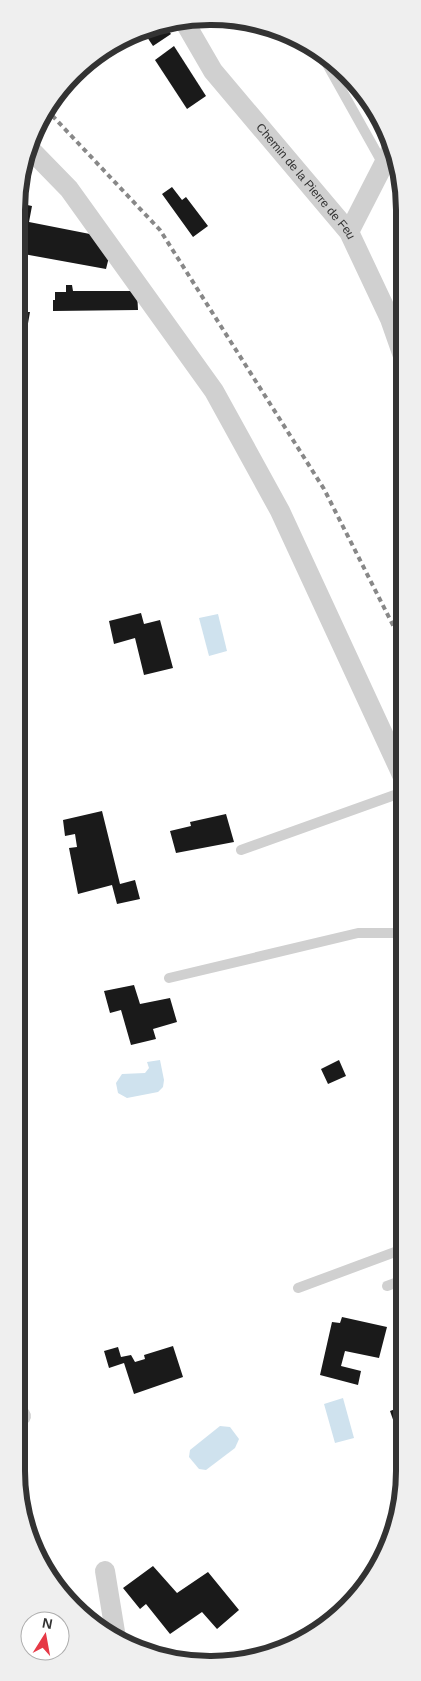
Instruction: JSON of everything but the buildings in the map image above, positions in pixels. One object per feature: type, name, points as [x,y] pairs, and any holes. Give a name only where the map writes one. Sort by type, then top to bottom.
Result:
[{"type":"street","name":"Chemin de la Pierre de Feu","points":[[187,27],[213,71],[349,232],[396,313]]},
{"type":"street","points":[[34,153],[69,189],[214,391],[280,511],[396,762]]},
{"type":"street","points":[[349,232],[388,156]]},
{"type":"street","points":[[105,1571],[115,1629]]},
{"type":"lane","points":[[332,70],[388,155]]},
{"type":"lane","points":[[241,850],[396,795]]},
{"type":"lane","points":[[169,978],[358,933],[396,933]]},
{"type":"lane","points":[[298,1288],[396,1252]]},
{"type":"lane","points":[[387,1286],[396,1283]]},
{"type":"water","points":[[218,614],[227,651],[209,656],[199,618]]},
{"type":"water","points":[[160,1060],[164,1080],[163,1087],[158,1092],[127,1098],[118,1093],[116,1083],[122,1074],[145,1073],[149,1068],[147,1062]]},
{"type":"water","points":[[343,1398],[354,1438],[335,1443],[324,1404]]},
{"type":"water","points":[[220,1426],[230,1427],[239,1439],[235,1448],[206,1470],[199,1469],[189,1457],[190,1450]]},
{"type":"railway","points":[[52,115],[160,230],[324,489],[396,631]]}]
